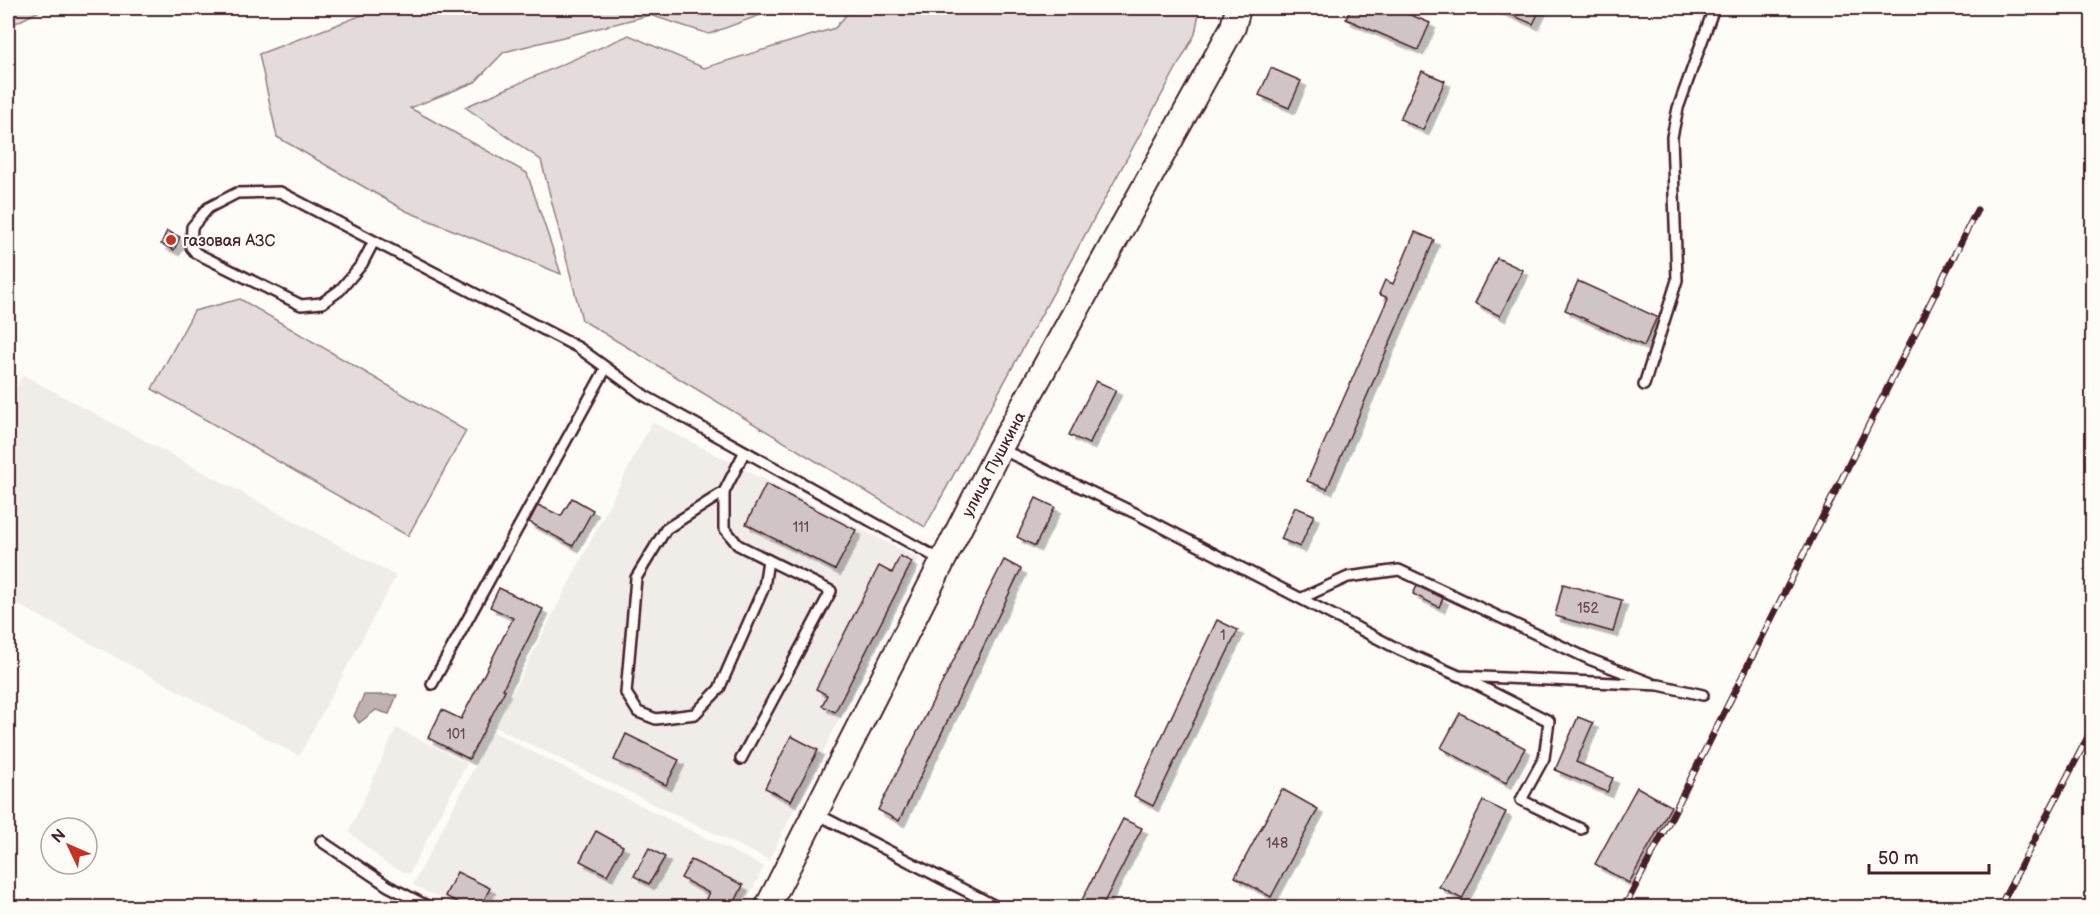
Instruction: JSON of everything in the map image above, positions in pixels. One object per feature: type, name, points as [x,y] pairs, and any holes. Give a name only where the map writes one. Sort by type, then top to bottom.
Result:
[{"type":"main road","name":"улица Пушкина","points":[[767,908],[1000,448],[1235,17]]},
{"type":"lane","points":[[1644,385],[1677,280],[1672,137],[1678,108],[1714,8]]},
{"type":"lane","points":[[374,241],[362,264],[340,290],[322,303],[301,305],[196,253],[191,247],[192,227],[208,208],[237,193],[280,192],[374,241],[579,348],[645,396],[744,453],[943,561]]},
{"type":"lane","points":[[432,684],[606,368]]},
{"type":"lane","points":[[1000,448],[1302,598],[1400,650],[1459,676],[1549,721],[1545,758],[1521,800],[1581,829]]},
{"type":"lane","points":[[741,759],[831,591],[738,545],[724,528],[724,492],[744,453]]},
{"type":"lane","points":[[724,492],[666,529],[636,578],[626,693],[638,712],[656,719],[695,714],[719,689],[764,587],[768,560]]},
{"type":"lane","points":[[1302,598],[1348,577],[1399,570],[1589,659],[1659,686]]},
{"type":"lane","points":[[1459,676],[1659,686],[1703,695]]},
{"type":"lane","points":[[815,813],[999,908]]},
{"type":"lane","points":[[321,841],[388,886],[431,908]]},
{"type":"shaded area","points":[[8,8],[45,8],[8,27]]},
{"type":"shaded area","points":[[381,8],[779,8],[709,34],[650,15],[504,52],[475,82],[410,108],[527,173],[561,274],[406,211],[277,137],[259,54]]},
{"type":"shaded area","points":[[852,8],[1200,8],[1195,34],[925,527],[582,320],[541,160],[465,107],[629,35],[704,68],[835,28]]},
{"type":"shaded area","points":[[240,299],[466,431],[408,536],[152,389],[194,311]]},
{"type":"shaded area","points":[[23,375],[396,576],[299,756],[8,599],[8,404]]},
{"type":"shaded area","points":[[652,422],[919,559],[769,860],[495,727]]},
{"type":"shaded area","points":[[364,695],[397,695],[389,714],[376,710],[359,723],[354,716]]},
{"type":"shaded area","points":[[396,728],[467,763],[409,874],[387,864],[349,832]]},
{"type":"shaded area","points":[[493,732],[764,867],[743,907],[459,907],[413,885]]},
{"type":"building","points":[[1351,8],[1394,8],[1430,23],[1418,50],[1346,19]]},
{"type":"building","points":[[1495,8],[1541,8],[1533,24]]},
{"type":"building","points":[[1271,68],[1301,81],[1289,108],[1259,95]]},
{"type":"building","points":[[1422,71],[1445,81],[1423,130],[1400,119]]},
{"type":"building","name":"газовая АЗС","points":[[167,231],[180,237],[174,250],[161,244]]},
{"type":"building","points":[[1415,232],[1434,240],[1327,489],[1307,481],[1388,298],[1379,294],[1385,280],[1393,284]]},
{"type":"building","points":[[1497,258],[1523,270],[1500,316],[1475,303]]},
{"type":"building","points":[[1578,281],[1657,317],[1644,346],[1565,310]]},
{"type":"building","points":[[1096,381],[1116,390],[1089,444],[1069,435]]},
{"type":"building","points":[[766,484],[856,530],[835,570],[746,524]]},
{"type":"building","points":[[572,498],[593,510],[573,546],[529,522],[538,505],[561,516]]},
{"type":"building","points":[[1036,498],[1055,507],[1035,546],[1017,537]]},
{"type":"building","points":[[1295,507],[1314,515],[1300,547],[1281,539]]},
{"type":"building","points":[[900,556],[912,562],[835,712],[822,706],[827,695],[816,689],[879,566],[892,573]]},
{"type":"building","points":[[1004,560],[1021,569],[899,821],[878,810]]},
{"type":"building","points":[[1563,584],[1622,600],[1613,632],[1555,616]]},
{"type":"building","points":[[1417,586],[1443,598],[1439,607],[1413,594]]},
{"type":"building","points":[[499,588],[543,609],[469,759],[428,738],[442,710],[461,719],[513,618],[490,607]]},
{"type":"building","points":[[1217,620],[1238,630],[1153,806],[1134,796]]},
{"type":"building","points":[[1460,713],[1525,748],[1506,783],[1441,748]]},
{"type":"building","points":[[1578,717],[1593,723],[1576,762],[1613,778],[1607,792],[1555,770]]},
{"type":"building","points":[[626,734],[679,760],[666,785],[614,760]]},
{"type":"building","points":[[791,736],[818,750],[791,801],[765,788]]},
{"type":"building","points":[[1637,787],[1671,806],[1629,883],[1595,864]]},
{"type":"building","points":[[1282,789],[1318,809],[1271,897],[1235,877]]},
{"type":"building","points":[[1483,801],[1506,812],[1462,899],[1439,887]]},
{"type":"building","points":[[1123,819],[1142,828],[1101,908],[1088,908],[1080,904]]},
{"type":"building","points":[[596,831],[623,846],[607,875],[580,861]]},
{"type":"building","points":[[649,848],[665,857],[649,884],[634,876]]},
{"type":"building","points":[[691,860],[743,885],[732,908],[701,908],[709,893],[681,878]]},
{"type":"building","points":[[457,872],[490,888],[480,908],[469,908],[445,896]]},
{"type":"railway","points":[[1624,908],[1977,210]]},
{"type":"railway","points":[[1999,908],[2092,729]]},
{"type":"place","name":"газовая АЗС","points":[[171,240]]}]
